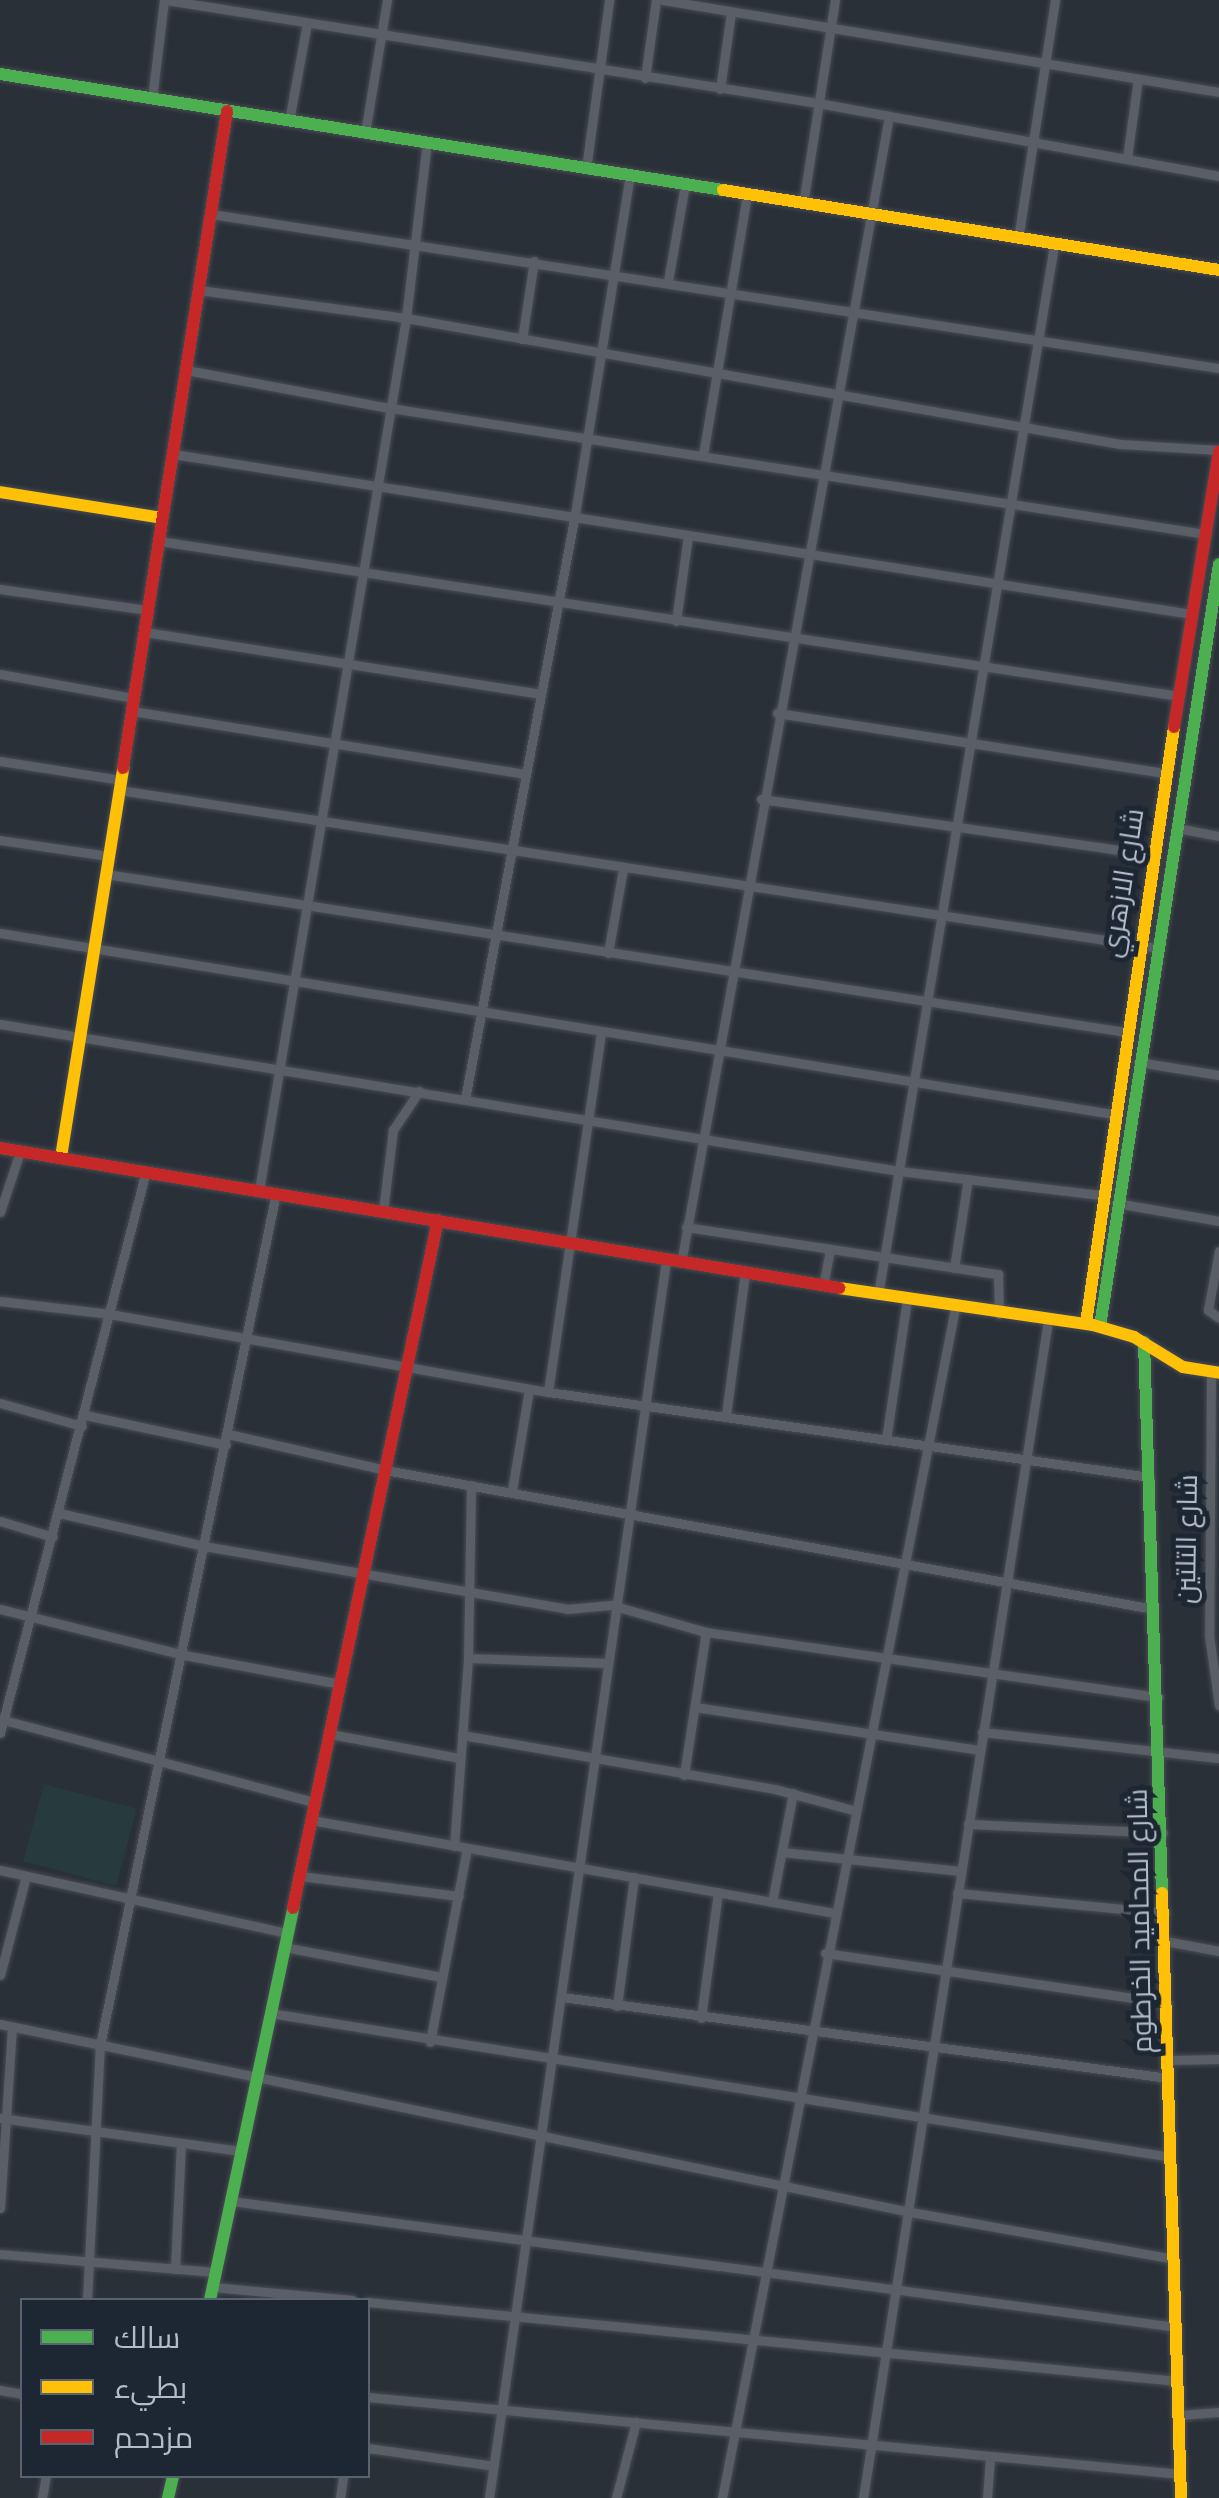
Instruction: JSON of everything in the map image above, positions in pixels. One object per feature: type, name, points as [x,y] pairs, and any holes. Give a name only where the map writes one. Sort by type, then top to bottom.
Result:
[{"type":"street","points":[[152,99],[165,0],[818,103],[1219,176]]},
{"type":"street","points":[[365,133],[387,0]]},
{"type":"street","points":[[586,169],[596,71],[610,0]]},
{"type":"street","points":[[645,78],[660,0],[1219,92]]},
{"type":"street","points":[[803,204],[835,0]]},
{"type":"street","points":[[1018,239],[1055,0]]},
{"type":"street","points":[[720,89],[732,13]]},
{"type":"street","points":[[288,121],[306,24]]},
{"type":"street","points":[[0,74],[1219,270]]},
{"type":"street","points":[[1128,158],[1138,80]]},
{"type":"street","points":[[61,1157],[227,111]]},
{"type":"street","points":[[681,1263],[805,556],[889,116]]},
{"type":"street","points":[[259,1190],[296,982],[331,744],[406,318],[427,144]]},
{"type":"street","points":[[464,1099],[575,514],[630,176]]},
{"type":"street","points":[[668,281],[685,185]]},
{"type":"street","points":[[704,455],[747,195]]},
{"type":"street","points":[[211,214],[614,272],[1219,368]]},
{"type":"street","points":[[878,1296],[1054,245]]},
{"type":"street","points":[[522,339],[534,261]]},
{"type":"street","points":[[199,290],[406,318],[1024,424],[1120,444],[1219,451]]},
{"type":"street","points":[[186,370],[390,408],[1206,534]]},
{"type":"street","name":"شارع الازهري","points":[[1086,1324],[1125,1032],[1219,451]]},
{"type":"street","points":[[172,454],[575,514],[805,556],[1192,614]]},
{"type":"street","points":[[0,492],[162,518]]},
{"type":"street","points":[[676,622],[688,536]]},
{"type":"street","points":[[159,541],[1179,696]]},
{"type":"street","name":"شارع الازهري","points":[[1100,1326],[1138,1062],[1219,564]]},
{"type":"street","points":[[0,588],[147,610]]},
{"type":"street","points":[[144,632],[541,694]]},
{"type":"street","points":[[0,674],[331,744],[526,774]]},
{"type":"street","points":[[777,713],[1166,772]]},
{"type":"street","points":[[0,761],[318,825],[1157,948]]},
{"type":"street","points":[[761,800],[1153,855]]},
{"type":"street","points":[[1177,828],[1219,836]]},
{"type":"street","points":[[0,840],[109,856]]},
{"type":"street","points":[[608,953],[623,869]]},
{"type":"street","points":[[106,874],[308,902],[730,973],[1125,1032]]},
{"type":"street","points":[[0,933],[913,1086],[1114,1114]]},
{"type":"street","points":[[0,1024],[282,1066],[899,1171],[1101,1195]]},
{"type":"street","points":[[548,1392],[573,1244],[601,1034]]},
{"type":"street","points":[[1138,1062],[1219,1075]]},
{"type":"street","points":[[383,1211],[394,1130],[418,1091]]},
{"type":"street","points":[[0,1148],[878,1296],[1100,1326],[1144,1342],[1175,1364],[1215,1373]]},
{"type":"street","points":[[0,1212],[20,1152]]},
{"type":"street","points":[[0,1733],[146,1171]]},
{"type":"street","points":[[954,1268],[968,1179]]},
{"type":"street","points":[[87,2298],[100,2045],[156,1762],[184,1655],[276,1193]]},
{"type":"street","points":[[1116,1203],[1219,1221]]},
{"type":"street","points":[[305,2298],[211,2294],[438,1220]]},
{"type":"street","points":[[686,1227],[1000,1276],[999,1314]]},
{"type":"street","points":[[824,1286],[830,1249]]},
{"type":"street","points":[[1219,1252],[1208,1310],[1219,1318]]},
{"type":"street","points":[[489,2498],[596,1761],[624,1514],[666,1260]]},
{"type":"street","points":[[726,1415],[745,1273]]},
{"type":"street","points":[[886,1440],[907,1300]]},
{"type":"street","points":[[0,1301],[110,1314],[248,1342],[548,1392],[1150,1477]]},
{"type":"street","points":[[722,2498],[868,1733],[955,1308]]},
{"type":"street","points":[[862,2498],[881,2356],[1048,1320]]},
{"type":"street","name":"شارع المحاميد الخرطوم","points":[[1144,1342],[1161,1748],[1181,2498]]},
{"type":"street","name":"شارع التلتين","points":[[1215,1373],[1214,1660],[1219,1705]]},
{"type":"street","points":[[512,1490],[528,1388]]},
{"type":"street","points":[[0,1403],[84,1421],[227,1440],[512,1490],[624,1514],[1156,1609]]},
{"type":"street","points":[[454,1846],[468,1658],[466,1589],[472,1485]]},
{"type":"street","points":[[59,1513],[204,1546],[567,1609],[612,1605],[706,1632],[1159,1697]]},
{"type":"street","points":[[0,1520],[52,1538]]},
{"type":"street","points":[[0,1609],[184,1655],[340,1684]]},
{"type":"street","points":[[684,1774],[706,1632]]},
{"type":"street","points":[[468,1658],[608,1663]]},
{"type":"street","points":[[695,1707],[980,1750]]},
{"type":"street","points":[[2,1720],[315,1802]]},
{"type":"street","points":[[982,1732],[1161,1748],[1219,1758]]},
{"type":"street","points":[[330,1734],[460,1758]]},
{"type":"street","points":[[462,1735],[793,1794],[853,1810]]},
{"type":"street","points":[[772,1902],[793,1794]]},
{"type":"street","points":[[311,1820],[834,1913]]},
{"type":"street","points":[[968,1824],[1162,1833]]},
{"type":"street","points":[[430,2042],[467,1848]]},
{"type":"street","points":[[782,1852],[960,1871]]},
{"type":"street","points":[[0,1870],[288,1932]]},
{"type":"street","points":[[0,1976],[26,1876]]},
{"type":"street","points":[[300,1876],[459,1896]]},
{"type":"street","points":[[618,2006],[634,1877]]},
{"type":"street","points":[[702,2018],[718,1892]]},
{"type":"street","points":[[957,1893],[1164,1913]]},
{"type":"street","points":[[1165,1941],[1219,1951]]},
{"type":"street","points":[[284,1948],[442,1977]]},
{"type":"street","points":[[825,1953],[1167,2002]]},
{"type":"street","points":[[562,1997],[1168,2078]]},
{"type":"street","points":[[270,2013],[919,2122],[1172,2157]]},
{"type":"street","points":[[0,2024],[904,2211],[1174,2259]]},
{"type":"street","points":[[0,2208],[2,2118],[12,2026]]},
{"type":"street","points":[[1169,2060],[1219,2060]]},
{"type":"street","points":[[2,2118],[242,2151]]},
{"type":"street","points":[[176,2269],[181,2144]]},
{"type":"street","points":[[231,2201],[527,2237],[764,2274],[1176,2327]]},
{"type":"street","points":[[0,2254],[216,2272]]},
{"type":"street","points":[[370,2302],[881,2356],[1177,2381]]},
{"type":"street","points":[[370,2397],[1181,2474]]},
{"type":"street","points":[[1179,2415],[1219,2412]]},
{"type":"street","points":[[616,2498],[636,2422]]},
{"type":"street","points":[[370,2448],[494,2466]]},
{"type":"street","points":[[988,2498],[990,2458]]},
{"type":"green space","points":[[44,1784],[137,1809],[116,1886],[23,1861]]},
{"type":"traffic: fast","points":[[0,74],[723,190]]},
{"type":"traffic: fast","points":[[1100,1326],[1219,564]]},
{"type":"traffic: fast","points":[[1144,1342],[1162,1893]]},
{"type":"traffic: fast","points":[[210,2298],[293,1908]]},
{"type":"traffic: fast","points":[[168,2498],[173,2478]]},
{"type":"traffic: slow","points":[[723,190],[1219,270]]},
{"type":"traffic: slow","points":[[0,492],[162,518]]},
{"type":"traffic: slow","points":[[1086,1323],[1174,727]]},
{"type":"traffic: slow","points":[[61,1157],[123,768]]},
{"type":"traffic: slow","points":[[839,1288],[1093,1325],[1134,1337],[1183,1367],[1219,1373]]},
{"type":"traffic: slow","points":[[1162,1893],[1181,2498]]},
{"type":"traffic: jam","points":[[123,768],[227,111]]},
{"type":"traffic: jam","points":[[1174,727],[1219,452]]},
{"type":"traffic: jam","points":[[0,1148],[839,1288]]},
{"type":"traffic: jam","points":[[293,1908],[438,1220]]}]
